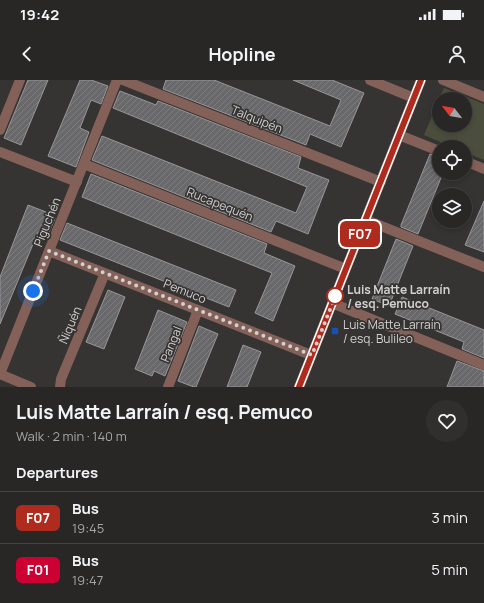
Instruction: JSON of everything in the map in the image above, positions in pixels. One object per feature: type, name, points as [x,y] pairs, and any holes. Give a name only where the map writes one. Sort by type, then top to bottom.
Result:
[{"type":"street","points":[[0,130],[20,80]]},
{"type":"street","name":"Piguchén","points":[[0,374],[117,80]]},
{"type":"street","name":"Talquipén","points":[[123,80],[380,182]]},
{"type":"street","points":[[370,80],[414,98]]},
{"type":"street","points":[[299,387],[421,80]]},
{"type":"street","points":[[443,80],[484,97]]},
{"type":"street","points":[[399,134],[432,148]]},
{"type":"street","points":[[0,152],[76,182]]},
{"type":"street","name":"Rucapequén","points":[[84,164],[346,269]]},
{"type":"street","points":[[472,164],[484,169]]},
{"type":"street","points":[[366,220],[484,267]]},
{"type":"street","name":"Pemuco","points":[[49,251],[312,355]]},
{"type":"street","name":"Ñiquén","points":[[60,387],[61,379],[105,273]]},
{"type":"street","points":[[332,303],[484,365]]},
{"type":"street","name":"Pangal","points":[[168,387],[198,310]]},
{"type":"street","points":[[0,374],[31,387]]},
{"type":"green space","points":[[444,88],[454,92],[442,92]]},
{"type":"green space","points":[[472,99],[484,104],[484,160],[472,155],[472,140],[436,140],[424,135],[432,116],[432,132],[472,132]]},
{"type":"building","points":[[28,80],[48,80],[21,145],[4,138]]},
{"type":"building","points":[[80,80],[91,80],[108,86],[101,104],[91,100],[80,128],[89,132],[76,167],[48,156]]},
{"type":"building","points":[[166,80],[214,80],[330,126],[341,100],[293,80],[332,80],[364,93],[341,147],[310,134],[306,145],[163,89]]},
{"type":"building","points":[[120,91],[156,105],[158,101],[301,157],[298,168],[329,180],[308,234],[276,221],[271,232],[92,160],[102,136],[296,213],[307,187],[113,108]]},
{"type":"building","points":[[430,154],[432,155],[432,180],[440,180],[437,188],[432,188],[432,200],[418,234],[401,227]]},
{"type":"building","points":[[91,174],[267,244],[264,253],[295,266],[273,321],[255,313],[272,273],[82,197]]},
{"type":"building","points":[[484,201],[484,252],[465,245]]},
{"type":"building","points":[[28,205],[46,212],[45,214],[55,218],[48,235],[38,232],[0,324],[0,277]]},
{"type":"building","points":[[67,223],[236,290],[229,307],[60,240]]},
{"type":"building","points":[[396,239],[413,246],[389,306],[372,299]]},
{"type":"building","points":[[108,290],[125,297],[104,349],[86,342]]},
{"type":"building","points":[[402,297],[484,330],[484,358],[462,349],[464,342],[395,314]]},
{"type":"building","points":[[158,310],[187,322],[165,376],[154,371],[152,376],[135,369]]},
{"type":"building","points":[[199,326],[218,334],[196,387],[194,387],[178,381]]},
{"type":"building","points":[[243,345],[261,352],[247,387],[227,387]]},
{"type":"building","points":[[457,361],[484,371],[484,387],[447,387]]},
{"type":"bus line","name":"F07","points":[[299,387],[421,80]]},
{"type":"place","name":"Luis Matte Larraín / esq. Pemuco","points":[[335,296]]},
{"type":"place","name":"Luis Matte Larraín / esq. Bulileo","points":[[335,331]]},
{"type":"route","points":[[33,291],[49,251],[312,355],[337,292],[335,296]]}]
